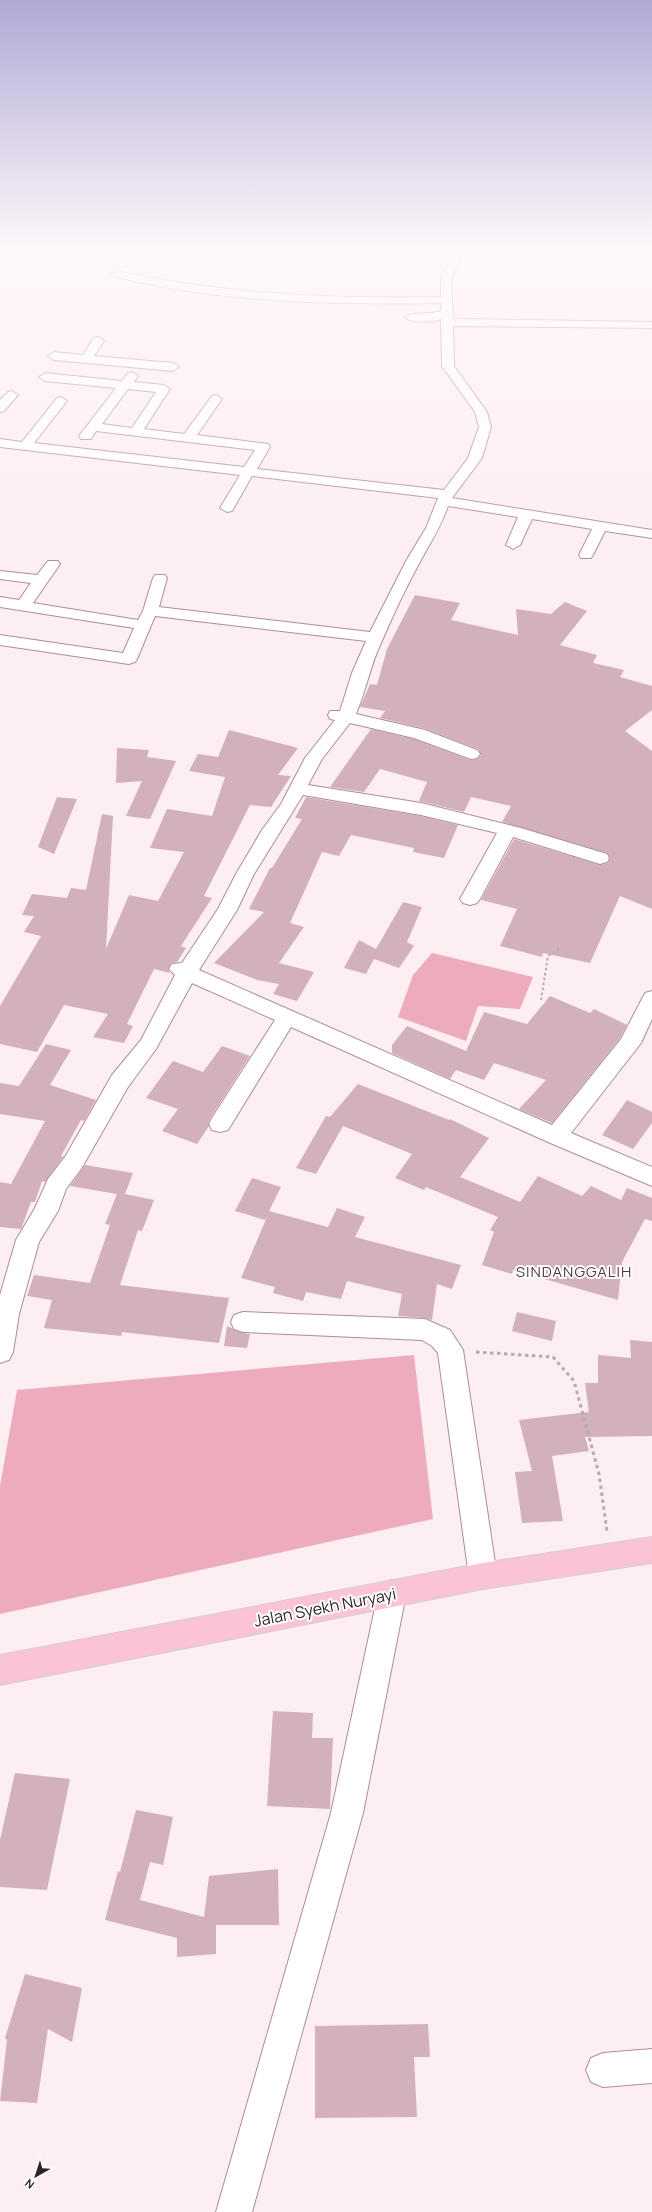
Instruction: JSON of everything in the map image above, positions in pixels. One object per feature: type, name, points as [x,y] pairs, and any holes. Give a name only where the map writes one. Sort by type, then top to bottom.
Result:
[{"type":"main road","name":"Jalan Syekh Nuryayi","points":[[0,1670],[483,1576],[652,1550]]},
{"type":"street","points":[[86,359],[91,351]]},
{"type":"street","points":[[0,1352],[7,1314],[28,1240],[46,1211],[56,1185],[73,1163],[120,1081],[149,1044],[183,970],[227,910],[245,874],[297,789],[314,758],[341,716],[353,701],[360,673],[413,561],[433,528],[445,498],[475,458],[485,428],[480,412],[462,384],[448,366],[448,351]]},
{"type":"street","points":[[54,356],[173,367]]},
{"type":"street","points":[[75,452],[141,364]]},
{"type":"street","points":[[44,377],[164,389],[136,432]]},
{"type":"street","points":[[0,408],[12,395]]},
{"type":"street","points":[[188,438],[216,399]]},
{"type":"street","points":[[25,446],[61,401]]},
{"type":"street","points":[[93,427],[263,447],[227,508]]},
{"type":"street","points":[[0,443],[248,472],[445,498],[527,514],[652,534]]},
{"type":"street","points":[[513,545],[527,514]]},
{"type":"street","points":[[586,555],[600,526]]},
{"type":"street","points":[[23,605],[53,564]]},
{"type":"street","points":[[0,575],[41,580]]},
{"type":"street","points":[[0,640],[129,659],[150,611],[160,578]]},
{"type":"street","points":[[0,602],[143,625]]},
{"type":"street","points":[[150,611],[376,637]]},
{"type":"street","points":[[341,716],[419,734],[471,754]]},
{"type":"street","points":[[297,789],[421,809],[507,831],[600,858]]},
{"type":"street","points":[[470,899],[507,831]]},
{"type":"street","points":[[183,970],[556,1136],[652,1177]]},
{"type":"street","points":[[556,1136],[630,1043],[652,998]]},
{"type":"street","points":[[220,1124],[287,1017]]},
{"type":"street","points":[[243,1322],[322,1327],[425,1330],[441,1338],[450,1350],[483,1576]]},
{"type":"street","points":[[234,2212],[347,1813],[392,1594]]},
{"type":"street","points":[[602,2070],[652,2066]]},
{"type":"path","points":[[540,1000],[548,956],[559,949]]},
{"type":"path","points":[[450,1350],[553,1357],[574,1381],[599,1474],[611,1557]]},
{"type":"shaded area","points":[[432,953],[533,977],[520,1009],[478,1006],[466,1041],[398,1017],[413,975]]},
{"type":"shaded area","points":[[414,1355],[433,1519],[0,1614],[0,1486],[17,1390]]},
{"type":"building","points":[[415,595],[460,603],[451,620],[518,635],[516,609],[551,614],[565,602],[587,611],[560,645],[597,655],[593,663],[624,670],[620,677],[652,686],[652,710],[625,731],[652,751],[652,909],[620,896],[590,963],[543,953],[542,957],[500,946],[517,909],[481,900],[514,839],[600,865],[608,863],[610,857],[607,853],[502,822],[511,806],[471,797],[464,812],[419,801],[427,782],[380,769],[364,792],[330,787],[371,729],[414,739],[470,760],[477,759],[481,755],[478,749],[426,729],[380,718],[385,711],[360,707],[370,684],[377,685],[387,649]]},
{"type":"building","points":[[229,730],[298,748],[278,775],[291,776],[271,807],[250,805],[204,896],[212,898],[181,946],[186,948],[177,962],[171,963],[168,969],[170,973],[154,969],[127,1024],[133,1026],[124,1043],[93,1037],[108,1014],[64,1005],[37,1052],[0,1044],[0,1006],[41,936],[24,932],[34,916],[22,915],[32,894],[67,898],[71,888],[86,890],[102,814],[113,816],[106,949],[129,895],[158,901],[184,852],[150,848],[167,809],[212,816],[225,777],[189,771],[198,754],[218,757]]},
{"type":"building","points":[[117,748],[149,750],[147,757],[176,761],[150,819],[126,816],[142,781],[116,783]]},
{"type":"building","points":[[57,797],[77,799],[54,854],[38,847]]},
{"type":"building","points":[[306,797],[421,816],[458,825],[444,858],[413,852],[414,848],[351,835],[339,856],[322,852],[290,923],[304,927],[279,963],[314,972],[297,1001],[273,994],[279,984],[257,980],[214,963],[264,912],[249,909],[270,868],[272,868],[302,819],[295,818]]},
{"type":"building","points":[[403,902],[422,907],[407,942],[414,946],[399,968],[374,959],[366,974],[344,968],[359,940],[376,949]]},
{"type":"building","points":[[550,996],[590,1013],[594,1009],[627,1025],[620,1038],[552,1123],[519,1109],[546,1080],[494,1063],[484,1080],[456,1070],[450,1079],[392,1053],[392,1045],[407,1026],[466,1051],[484,1012],[527,1024]]},
{"type":"building","points":[[46,1044],[71,1050],[50,1085],[96,1100],[84,1121],[81,1120],[61,1156],[64,1156],[45,1182],[42,1181],[35,1202],[31,1202],[21,1229],[0,1227],[0,1182],[11,1184],[45,1121],[0,1114],[0,1083],[19,1086]]},
{"type":"building","points":[[222,1046],[250,1056],[211,1117],[208,1123],[209,1126],[197,1144],[162,1131],[178,1109],[146,1098],[173,1061],[203,1072]]},
{"type":"building","points":[[358,1084],[449,1120],[450,1119],[489,1138],[460,1177],[520,1202],[538,1176],[582,1196],[591,1186],[621,1200],[627,1188],[652,1198],[652,1221],[645,1219],[622,1262],[618,1300],[513,1270],[512,1274],[482,1265],[494,1232],[490,1230],[498,1217],[426,1187],[424,1190],[395,1178],[412,1154],[343,1126],[316,1174],[296,1168],[326,1116],[330,1117]]},
{"type":"building","points":[[627,1100],[652,1112],[652,1123],[633,1149],[602,1135]]},
{"type":"building","points":[[85,1165],[133,1173],[125,1194],[154,1200],[142,1231],[138,1230],[120,1285],[229,1298],[219,1343],[122,1332],[121,1336],[44,1328],[52,1300],[27,1296],[34,1275],[90,1283],[110,1225],[105,1224],[117,1194],[70,1186]]},
{"type":"building","points":[[252,1178],[281,1187],[269,1211],[328,1227],[337,1208],[365,1217],[355,1237],[461,1265],[452,1289],[437,1284],[432,1320],[398,1316],[402,1294],[347,1281],[341,1299],[306,1292],[303,1301],[273,1293],[275,1287],[241,1278],[267,1217],[265,1220],[235,1211]]},
{"type":"building","points":[[517,1312],[556,1321],[552,1341],[512,1331]]},
{"type":"building","points":[[227,1326],[243,1333],[250,1334],[247,1348],[224,1346]]},
{"type":"building","points":[[630,1340],[652,1342],[652,1436],[585,1437],[589,1451],[552,1456],[563,1521],[522,1523],[515,1472],[532,1471],[519,1420],[589,1412],[585,1383],[598,1383],[598,1355],[631,1358]]},
{"type":"building","points":[[273,1711],[313,1713],[312,1738],[333,1738],[330,1809],[267,1806]]},
{"type":"building","points":[[15,1773],[70,1779],[47,1890],[0,1887],[0,1840]]},
{"type":"building","points":[[136,1810],[173,1817],[163,1865],[150,1862],[140,1900],[204,1917],[209,1876],[278,1869],[279,1925],[216,1925],[216,1954],[177,1957],[177,1938],[105,1920],[118,1871],[120,1872]]},
{"type":"building","points":[[25,1974],[82,1988],[72,2042],[48,2029],[37,2103],[0,2101],[7,2040],[5,2038]]},
{"type":"building","points":[[428,2024],[430,2057],[414,2057],[417,2117],[315,2118],[315,2026]]},
{"type":"district","name":"SINDANGGALIH","points":[[574,1271]]}]
